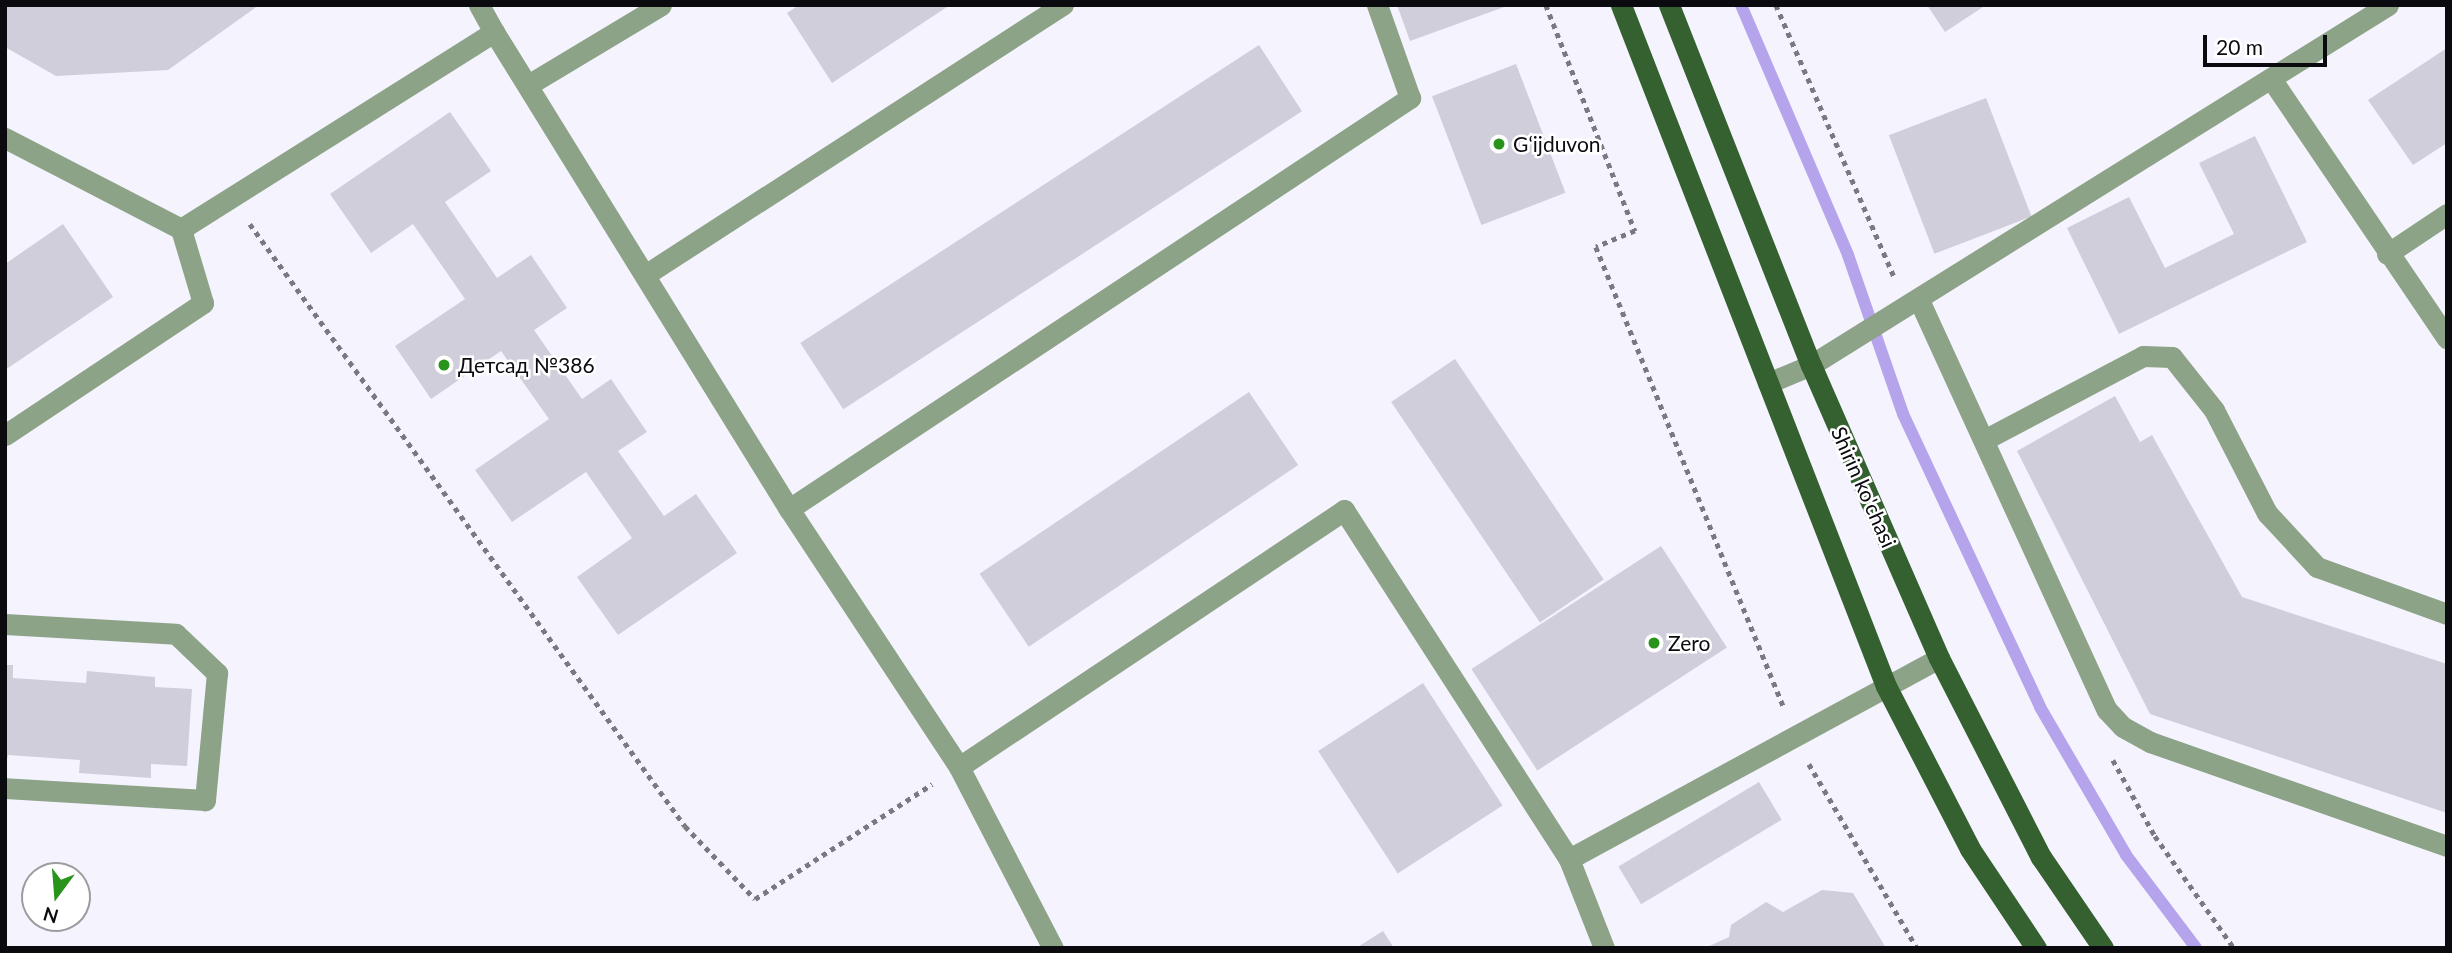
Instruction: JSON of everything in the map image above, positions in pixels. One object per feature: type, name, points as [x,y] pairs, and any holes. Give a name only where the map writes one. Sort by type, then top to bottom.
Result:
[{"type":"main road","points":[[1621,5],[1886,686],[1970,849],[2036,948]]},
{"type":"main road","name":"Shirin ko'chasi","points":[[1669,5],[1811,366],[1939,658],[2041,857],[2103,948]]},
{"type":"lane","points":[[479,5],[789,509],[959,766],[1053,948]]},
{"type":"lane","points":[[528,85],[661,5]]},
{"type":"lane","points":[[645,275],[1063,5]]},
{"type":"lane","points":[[789,509],[1410,99],[1377,5]]},
{"type":"lane","points":[[1768,383],[1811,366],[2388,5]]},
{"type":"lane","points":[[181,229],[494,32]]},
{"type":"lane","points":[[2272,80],[2387,254],[2447,338]]},
{"type":"lane","points":[[5,138],[181,229],[203,303],[5,435]]},
{"type":"lane","points":[[2387,254],[2447,214]]},
{"type":"lane","points":[[1919,300],[2107,710],[2123,727],[2150,742],[2447,846]]},
{"type":"lane","points":[[1984,440],[2143,356],[2172,357],[2214,410],[2267,513],[2317,567],[2447,614]]},
{"type":"lane","points":[[959,766],[1344,510],[1569,859],[1604,948]]},
{"type":"lane","points":[[5,624],[176,634],[217,673],[205,800],[5,788]]},
{"type":"lane","points":[[1569,859],[1939,658]]},
{"type":"path","points":[[1546,5],[1635,231],[1596,247],[1787,715]]},
{"type":"path","points":[[231,198],[685,826],[755,899],[959,766]]},
{"type":"path","points":[[1802,749],[1917,948]]},
{"type":"building","points":[[5,5],[259,5],[168,70],[56,76],[5,47]]},
{"type":"building","points":[[799,5],[950,5],[832,83],[787,13]]},
{"type":"building","points":[[1397,5],[1507,5],[1507,6],[1410,41]]},
{"type":"building","points":[[1927,5],[1986,5],[1945,32]]},
{"type":"building","points":[[1259,45],[1302,111],[843,409],[800,343]]},
{"type":"building","points":[[2447,48],[2447,143],[2413,165],[2368,100]]},
{"type":"building","name":"Gʻijduvon","points":[[1516,64],[1565,193],[1481,225],[1432,96]]},
{"type":"building","points":[[1986,98],[2032,217],[1934,254],[1889,135]]},
{"type":"building","name":"Детсад №386","points":[[450,112],[491,171],[445,202],[497,278],[531,255],[567,308],[534,330],[582,399],[611,379],[647,432],[618,451],[664,516],[696,494],[737,553],[618,635],[577,577],[632,538],[586,472],[512,522],[475,470],[549,419],[501,351],[431,399],[395,346],[465,299],[413,224],[371,253],[330,194]]},
{"type":"building","points":[[2255,136],[2307,242],[2119,334],[2067,228],[2129,197],[2165,268],[2234,234],[2199,163]]},
{"type":"building","points":[[63,224],[113,297],[5,370],[5,264]]},
{"type":"building","points":[[1455,359],[1604,580],[1540,623],[1391,402]]},
{"type":"building","points":[[1249,392],[1298,465],[1029,647],[980,574]]},
{"type":"building","points":[[2115,396],[2140,442],[2152,435],[2242,597],[2447,664],[2447,813],[2150,714],[2017,451]]},
{"type":"building","points":[[1661,546],[1727,647],[1537,771],[1471,669]]},
{"type":"building","points":[[5,665],[13,665],[13,678],[86,683],[87,671],[155,677],[155,687],[192,689],[187,766],[151,764],[151,778],[79,773],[80,760],[8,755],[5,766]]},
{"type":"building","points":[[1423,683],[1503,805],[1398,874],[1318,751]]},
{"type":"building","points":[[1759,782],[1782,820],[1641,904],[1618,866]]},
{"type":"building","points":[[1822,890],[1853,893],[1886,948],[1705,948],[1729,937],[1731,925],[1766,902],[1783,912]]},
{"type":"building","points":[[1383,931],[1394,948],[1356,948]]},
{"type":"waterway","points":[[1741,5],[1848,255],[1903,414],[2040,707],[2126,855],[2196,948]]},
{"type":"place","name":"Gʻijduvon","points":[[1499,144]]},
{"type":"place","name":"Детсад №386","points":[[444,365]]},
{"type":"place","name":"Zero","points":[[1654,643]]}]
